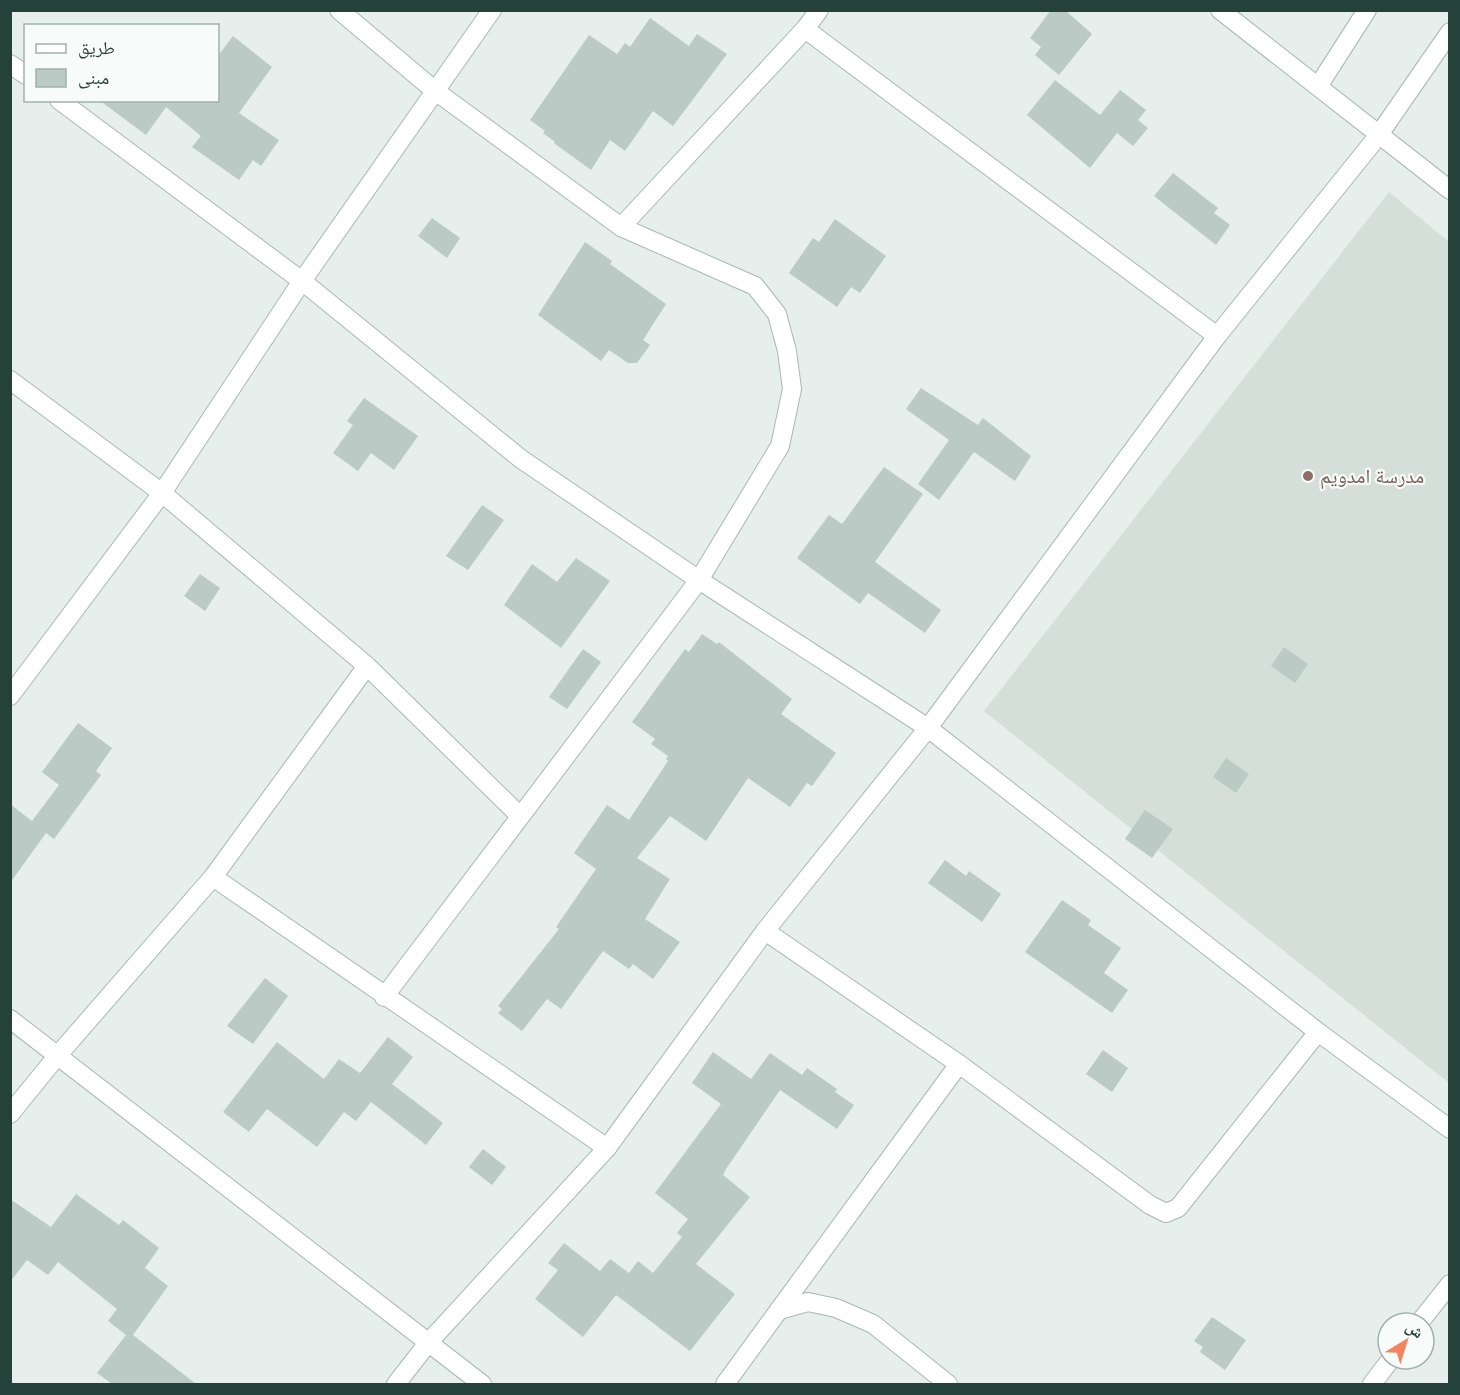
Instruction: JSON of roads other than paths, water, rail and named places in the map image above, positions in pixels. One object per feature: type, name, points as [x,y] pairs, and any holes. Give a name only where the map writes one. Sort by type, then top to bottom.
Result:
[{"type":"street","points":[[339,10],[434,90],[621,227],[755,286],[777,314],[787,351],[792,389],[780,446],[699,580],[519,815],[384,997]]},
{"type":"street","points":[[10,696],[162,493],[302,281],[492,10]]},
{"type":"street","points":[[621,227],[805,29],[819,10]]},
{"type":"street","points":[[1220,10],[1319,85],[1378,136],[1449,190]]},
{"type":"street","points":[[1319,85],[1367,10]]},
{"type":"street","points":[[805,29],[1217,336]]},
{"type":"street","points":[[396,1384],[428,1343],[607,1148],[765,931],[928,728],[1217,336],[1378,136],[1449,33]]},
{"type":"street","points":[[10,64],[24,74]]},
{"type":"street","points":[[62,102],[302,281],[521,459],[699,580],[928,728],[1318,1032],[1449,1129]]},
{"type":"street","points":[[10,380],[162,493],[367,666],[519,815]]},
{"type":"street","points":[[10,1114],[58,1055],[213,877],[367,666]]},
{"type":"street","points":[[213,877],[384,997],[607,1148]]},
{"type":"street","points":[[765,931],[959,1064],[1150,1205],[1166,1213],[1178,1208],[1318,1032]]},
{"type":"street","points":[[10,1019],[482,1384]]},
{"type":"street","points":[[725,1384],[959,1064]]},
{"type":"street","points":[[1428,1311],[1449,1284]]},
{"type":"street","points":[[779,1310],[808,1302],[836,1308],[873,1324],[948,1384]]},
{"type":"street","points":[[1372,1384],[1382,1371]]},
{"type":"place","name":"مدرسة امدويم","points":[[1308,476]]}]
